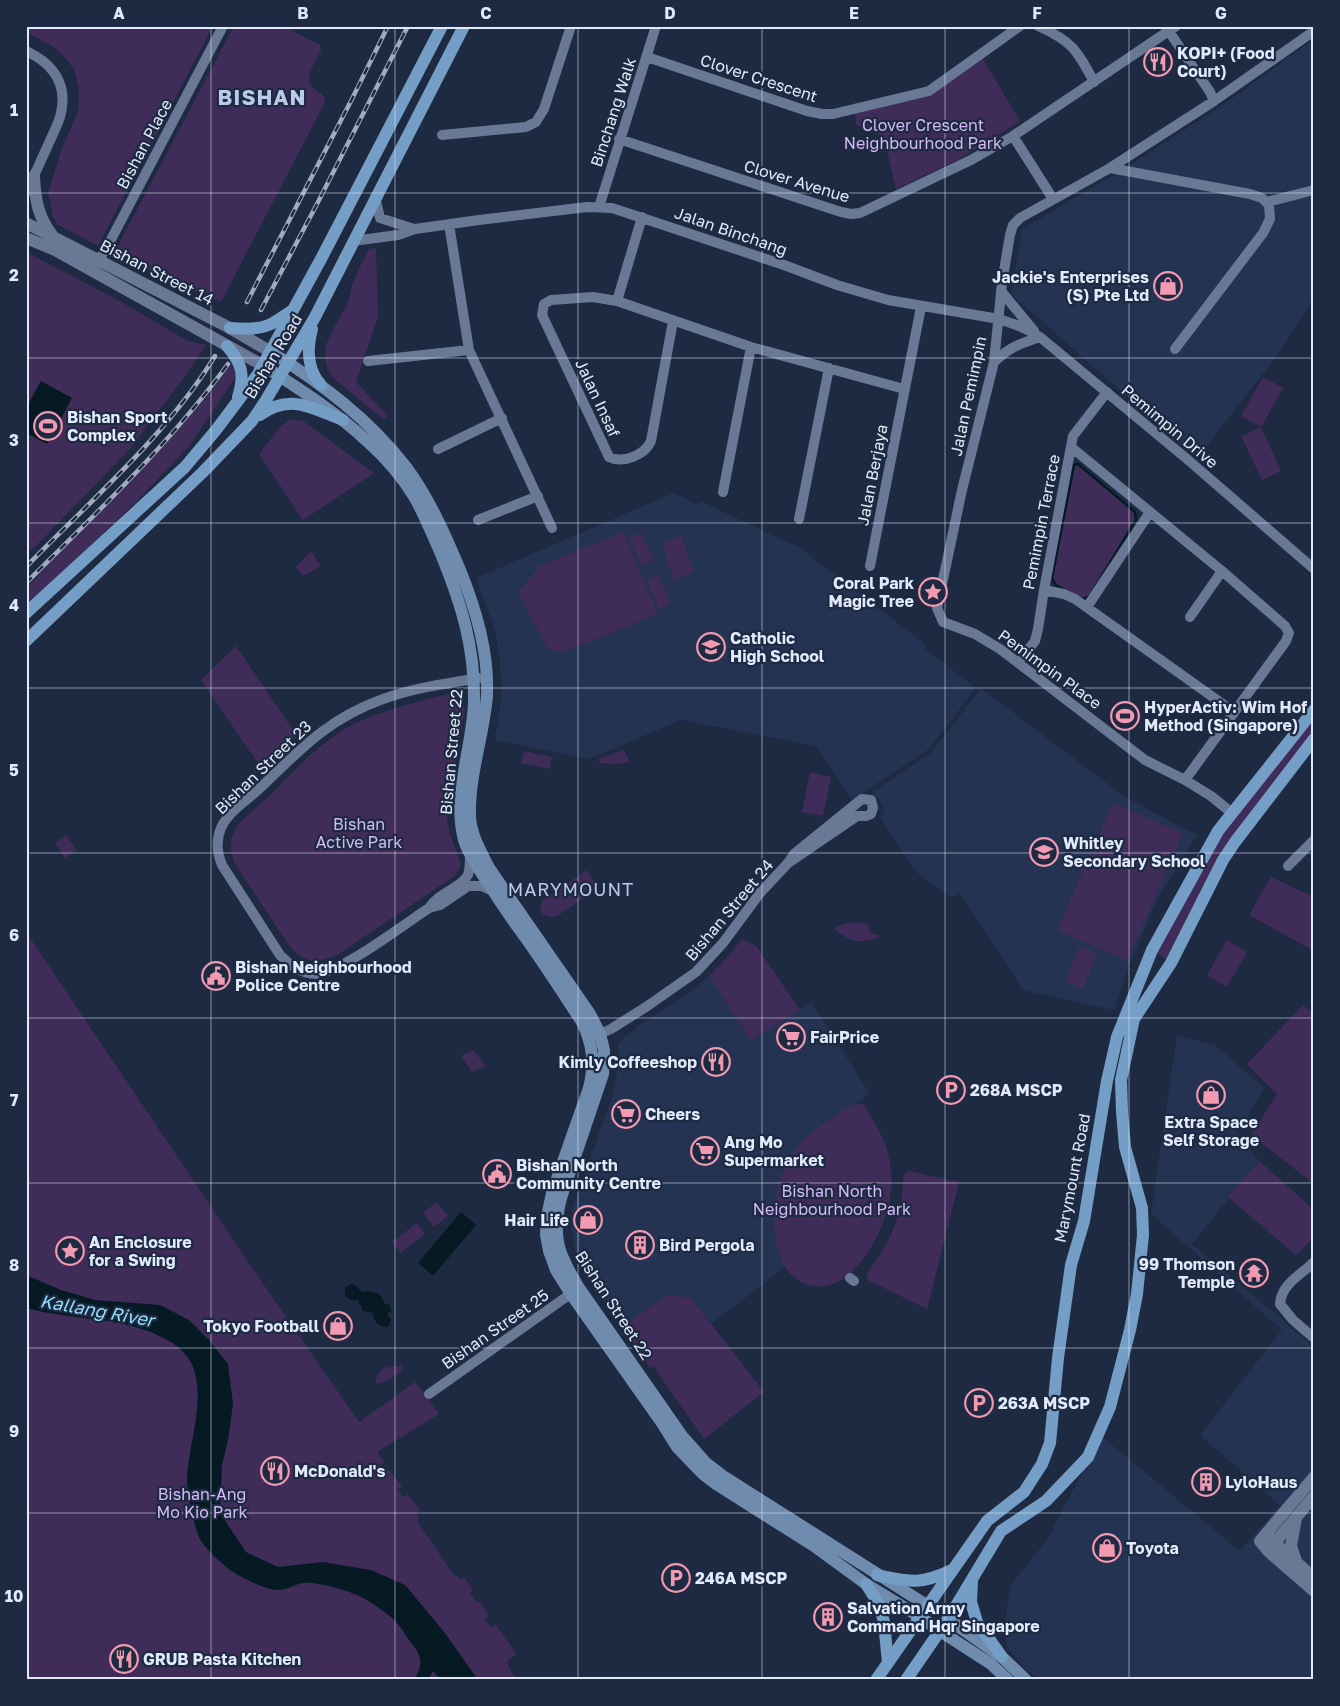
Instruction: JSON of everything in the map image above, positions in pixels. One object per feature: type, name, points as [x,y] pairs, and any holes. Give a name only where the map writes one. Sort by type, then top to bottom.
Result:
[{"type":"main road","name":"Bishan Road","points":[[26,613],[185,467],[264,366],[442,26]]},
{"type":"main road","name":"Bishan Road","points":[[26,641],[179,496],[252,421],[315,317],[464,26]]},
{"type":"main road","points":[[230,328],[248,329],[263,327],[272,324],[293,310]]},
{"type":"main road","points":[[315,317],[307,353],[316,380],[321,385]]},
{"type":"main road","points":[[227,346],[238,360],[241,371],[242,380],[235,404]]},
{"type":"main road","name":"Bishan Street 22","points":[[271,352],[321,385],[347,406],[377,434],[406,466],[422,491],[443,531],[479,623],[485,662],[480,678],[462,786],[460,815],[465,842],[470,855],[493,891],[582,1022],[604,1050],[603,1074],[561,1198],[557,1216],[556,1233],[559,1248],[575,1291],[677,1447],[703,1474],[814,1546],[866,1584],[924,1612],[948,1619]]},
{"type":"main road","name":"Bishan Street 22","points":[[264,366],[343,420],[389,464],[414,497],[451,579],[464,615],[480,678],[487,694],[483,728],[472,784],[470,816],[479,848],[489,868],[590,1014],[595,1037]]},
{"type":"main road","points":[[252,421],[270,407],[286,403],[305,405],[343,420]]},
{"type":"main road","name":"Marymount Road","points":[[876,1680],[987,1521],[1024,1492],[1042,1464],[1050,1444],[1058,1358],[1071,1265],[1084,1221],[1107,1080],[1117,1037],[1152,950],[1218,831],[1314,710]]},
{"type":"main road","points":[[906,1680],[940,1632],[1001,1531],[1046,1501],[1088,1457],[1110,1407],[1130,1330],[1137,1294],[1143,1235],[1142,1208],[1125,1147],[1122,1112],[1121,1080],[1134,1019],[1171,963],[1227,854],[1314,738]]},
{"type":"main road","name":"Bishan Street 22","points":[[575,1291],[682,1436],[706,1463],[723,1476],[877,1575],[924,1612],[940,1632]]},
{"type":"main road","points":[[877,1575],[920,1582],[952,1570]]},
{"type":"main road","points":[[972,1580],[972,1602],[977,1622],[1002,1657]]},
{"type":"main road","points":[[866,1584],[879,1604],[884,1622],[888,1662]]},
{"type":"main road","points":[[948,1619],[1002,1657],[1026,1680]]},
{"type":"main road","points":[[940,1632],[991,1664],[1008,1680]]},
{"type":"street","name":"Bishan Place","points":[[98,260],[105,251],[223,26]]},
{"type":"street","points":[[442,135],[526,127],[536,122],[544,109],[571,26]]},
{"type":"street","name":"Binchang Walk","points":[[599,207],[656,26]]},
{"type":"street","name":"Clover Crescent","points":[[647,57],[807,111],[833,114],[929,91],[1020,26]]},
{"type":"street","points":[[1038,26],[1066,41],[1074,48],[1094,82]]},
{"type":"street","points":[[1170,28],[1214,101]]},
{"type":"street","name":"Clover Avenue","points":[[619,139],[841,212],[851,214],[865,212],[941,175],[1013,136],[1170,28]]},
{"type":"street","name":"Jalan Pemimpin","points":[[943,622],[938,608],[939,595],[962,490],[994,362],[1001,291],[1008,244],[1013,225],[1020,218],[1110,168],[1214,101],[1314,31]]},
{"type":"street","points":[[26,51],[37,56],[50,66],[60,82],[63,98],[60,117],[26,192]]},
{"type":"street","points":[[1013,136],[1053,199]]},
{"type":"street","points":[[1110,168],[1250,194],[1267,202],[1270,208],[1266,227],[1175,349]]},
{"type":"street","points":[[30,180],[43,224],[54,237]]},
{"type":"street","points":[[1267,202],[1314,190]]},
{"type":"street","name":"Jalan Binchang","points":[[375,197],[380,218],[415,229]]},
{"type":"street","name":"Jalan Binchang","points":[[353,241],[398,235],[415,229],[449,224],[599,207],[612,208],[784,265],[837,285],[888,300],[999,319]]},
{"type":"street","points":[[642,217],[617,301],[673,322],[751,347],[904,389]]},
{"type":"street","name":"Bishan Street 14","points":[[26,223],[230,328],[271,352]]},
{"type":"street","points":[[449,224],[469,350],[552,528]]},
{"type":"street","name":"Bishan Street 14","points":[[26,238],[55,250],[264,366]]},
{"type":"street","points":[[98,260],[96,267],[100,275]]},
{"type":"street","points":[[994,362],[1016,344],[1040,337],[1001,291]]},
{"type":"street","name":"Jalan Insaf","points":[[617,301],[593,297],[551,300],[544,304],[542,315],[609,457],[615,460],[622,460],[643,453],[651,441],[673,322]]},
{"type":"street","name":"Jalan Berjaya","points":[[870,566],[920,306]]},
{"type":"street","name":"Pemimpin Drive","points":[[999,319],[1029,330],[1040,337],[1260,521],[1314,569]]},
{"type":"street","points":[[723,492],[751,347]]},
{"type":"street","points":[[368,361],[469,350]]},
{"type":"street","points":[[799,519],[829,368]]},
{"type":"street","name":"Pemimpin Terrace","points":[[1019,662],[1035,642],[1074,436],[1106,392]]},
{"type":"street","points":[[438,449],[502,418]]},
{"type":"street","points":[[1071,447],[1222,572],[1285,626],[1289,633],[1286,641],[1185,780]]},
{"type":"street","points":[[478,520],[538,496]]},
{"type":"street","points":[[1087,607],[1150,512]]},
{"type":"street","points":[[1190,618],[1222,572]]},
{"type":"street","points":[[1044,590],[1064,594],[1075,599],[1234,712]]},
{"type":"street","name":"Pemimpin Place","points":[[943,622],[975,634],[1019,662],[1145,760],[1185,780],[1211,796],[1232,813]]},
{"type":"street","name":"Bishan Street 23","points":[[480,678],[458,681],[383,699],[346,715],[326,727],[232,813],[221,828],[218,855],[222,865],[280,955],[292,966],[304,972],[314,974],[333,970],[429,908],[440,905],[468,886],[480,886],[493,891]]},
{"type":"street","name":"Bishan Street 24","points":[[595,1037],[667,994],[696,972],[723,943],[794,854],[862,799],[871,800],[873,808],[871,814],[857,816],[788,863]]},
{"type":"street","points":[[1288,866],[1314,840]]},
{"type":"street","name":"Bishan Street 23","points":[[429,908],[434,900],[463,881],[470,868],[470,855]]},
{"type":"street","points":[[1314,1262],[1284,1288],[1280,1296],[1280,1304],[1293,1320],[1314,1338]]},
{"type":"street","name":"Bishan Street 25","points":[[429,1394],[575,1291]]},
{"type":"street","points":[[1267,1542],[1314,1477]]},
{"type":"street","points":[[1267,1542],[1297,1516],[1314,1496]]},
{"type":"street","points":[[1296,1562],[1291,1546],[1297,1516]]},
{"type":"street","points":[[1267,1542],[1296,1562],[1314,1578]]},
{"type":"street","points":[[1267,1542],[1314,1591]]},
{"type":"shaded area","points":[[1314,39],[1314,300],[1280,352],[1197,458],[1011,294],[1022,229],[1119,172],[1220,107]]},
{"type":"shaded area","name":"Catholic High School","points":[[674,493],[698,505],[700,501],[800,548],[926,645],[925,649],[976,688],[929,749],[852,800],[816,746],[681,720],[589,759],[495,740],[500,710],[500,661],[495,630],[476,578]]},
{"type":"shaded area","name":"Whitley Secondary School","points":[[981,688],[1125,797],[1197,835],[1157,900],[1128,968],[1114,1010],[1023,990],[960,893],[951,898],[914,870],[880,817],[883,815],[884,808],[873,792],[932,752]]},
{"type":"shaded area","points":[[709,976],[751,1041],[811,1002],[870,1094],[813,1132],[795,1150],[783,1172],[774,1210],[782,1260],[785,1267],[711,1324],[691,1298],[670,1294],[624,1326],[576,1254],[571,1228],[572,1209],[612,1097],[617,1073],[618,1045],[624,1037],[636,1030],[635,1028],[693,990]]},
{"type":"shaded area","points":[[1177,1035],[1215,1045],[1264,1088],[1238,1133],[1259,1161],[1192,1244],[1314,1347],[1314,1680],[1039,1680],[1024,1668],[1006,1645],[1005,1623],[1009,1592],[1012,1583],[1047,1540],[1101,1436],[1240,1551],[1280,1505],[1200,1435],[1282,1330],[1151,1214]]},
{"type":"green space","points":[[26,26],[213,26],[98,246],[58,225],[53,216],[48,193],[62,148],[78,112],[79,89],[74,69],[62,54],[52,46],[26,32]]},
{"type":"green space","points":[[234,26],[283,26],[320,45],[321,51],[309,78],[312,87],[325,98],[324,104],[221,302],[175,283],[114,253]]},
{"type":"green space","name":"Clover Crescent Neighbourhood Park","points":[[981,56],[1020,121],[961,158],[896,189],[884,137],[856,125],[855,111],[928,94]]},
{"type":"green space","points":[[376,248],[378,317],[356,382],[388,416],[384,420],[331,376],[325,356],[328,339],[347,304],[358,272],[369,249]]},
{"type":"green space","points":[[26,252],[114,298],[188,341],[206,345],[130,449],[26,554]]},
{"type":"green space","points":[[231,365],[235,378],[191,444],[139,499],[26,607],[26,589],[158,452],[208,395]]},
{"type":"green space","points":[[1263,377],[1283,388],[1261,427],[1241,416]]},
{"type":"green space","points":[[289,419],[303,421],[374,473],[303,520],[259,454],[281,426]]},
{"type":"green space","points":[[1261,427],[1281,471],[1262,480],[1241,436]]},
{"type":"green space","points":[[1078,464],[1135,512],[1136,520],[1089,597],[1082,599],[1056,585],[1052,578],[1074,465]]},
{"type":"green space","points":[[623,532],[658,614],[566,651],[548,650],[518,592],[540,566]]},
{"type":"green space","points":[[641,532],[654,560],[641,566],[629,538]]},
{"type":"green space","points":[[681,535],[694,572],[674,581],[662,543]]},
{"type":"green space","points":[[311,551],[321,566],[303,576],[296,567]]},
{"type":"green space","points":[[659,575],[671,604],[659,609],[647,580]]},
{"type":"green space","points":[[236,646],[297,736],[262,769],[201,680]]},
{"type":"green space","name":"Bishan Active Park","points":[[448,694],[455,694],[462,699],[465,710],[448,801],[447,819],[460,862],[456,875],[337,955],[322,960],[304,958],[288,944],[235,864],[231,846],[235,830],[246,816],[338,733],[350,726],[398,707]]},
{"type":"green space","points":[[1314,710],[1314,739],[1235,842],[1171,963],[1152,950],[1207,851]]},
{"type":"green space","points":[[624,750],[630,762],[600,763],[598,759]]},
{"type":"green space","points":[[524,751],[552,757],[550,769],[521,763]]},
{"type":"green space","points":[[810,772],[831,777],[823,816],[802,812]]},
{"type":"green space","points":[[1113,803],[1183,833],[1127,961],[1057,930]]},
{"type":"green space","points":[[66,835],[77,850],[65,858],[55,843]]},
{"type":"green space","points":[[587,870],[598,888],[557,916],[549,917],[543,914],[540,908],[545,898]]},
{"type":"green space","points":[[1271,877],[1314,897],[1314,951],[1249,915]]},
{"type":"green space","points":[[854,922],[867,923],[873,933],[884,935],[870,940],[858,941],[847,938],[834,929],[842,924]]},
{"type":"green space","name":"Bishan-Ang Mo Kio Park","points":[[26,932],[259,1278],[359,1422],[415,1382],[439,1414],[377,1452],[384,1462],[380,1466],[384,1473],[389,1470],[402,1486],[398,1490],[403,1497],[408,1495],[420,1510],[416,1513],[419,1517],[417,1521],[453,1574],[461,1579],[464,1577],[473,1590],[470,1593],[476,1602],[479,1601],[489,1615],[484,1619],[491,1627],[495,1624],[517,1654],[507,1661],[517,1680],[26,1680]]},
{"type":"green space","points":[[742,939],[756,946],[800,1010],[751,1041],[709,976]]},
{"type":"green space","points":[[1227,940],[1247,952],[1227,987],[1207,975]]},
{"type":"green space","points":[[1079,947],[1097,954],[1083,989],[1065,981]]},
{"type":"green space","points":[[1303,1005],[1314,1014],[1314,1184],[1251,1135],[1277,1094],[1247,1064]]},
{"type":"green space","points":[[474,1050],[485,1066],[472,1072],[461,1056]]},
{"type":"green space","name":"Bishan North Neighbourhood Park","points":[[855,1103],[864,1105],[886,1147],[892,1180],[887,1211],[874,1242],[854,1270],[842,1280],[828,1286],[813,1286],[799,1281],[781,1259],[776,1244],[774,1227],[776,1196],[786,1165],[802,1142],[816,1129]]},
{"type":"green space","points":[[1259,1161],[1314,1210],[1314,1237],[1296,1255],[1228,1197]]},
{"type":"green space","points":[[909,1171],[959,1182],[927,1309],[868,1280],[866,1274],[889,1240],[901,1202],[903,1175]]},
{"type":"green space","points":[[437,1202],[448,1216],[434,1227],[423,1213]]},
{"type":"green space","points":[[417,1223],[425,1234],[401,1253],[392,1242]]},
{"type":"green space","points":[[669,1294],[691,1298],[764,1392],[704,1439],[653,1366],[650,1368],[622,1327]]},
{"type":"green space","points":[[401,1364],[404,1368],[398,1374],[387,1381],[375,1384],[380,1371]]},
{"type":"water","points":[[41,381],[72,398],[47,444],[26,433],[26,408]]},
{"type":"water","points":[[461,1212],[476,1225],[433,1276],[418,1263]]},
{"type":"water","name":"Kallang River","points":[[26,1275],[61,1290],[95,1300],[160,1305],[189,1320],[209,1340],[228,1364],[233,1404],[222,1465],[220,1513],[246,1552],[278,1567],[323,1562],[371,1570],[405,1585],[445,1633],[478,1680],[441,1680],[433,1671],[428,1680],[414,1680],[420,1668],[420,1659],[416,1650],[395,1621],[360,1596],[326,1585],[309,1583],[303,1583],[282,1590],[267,1588],[237,1574],[219,1561],[199,1537],[189,1499],[187,1477],[195,1422],[197,1385],[193,1368],[184,1353],[169,1341],[155,1334],[128,1325],[52,1314],[26,1308]]},
{"type":"water","points":[[352,1284],[362,1292],[369,1291],[378,1294],[384,1303],[390,1305],[391,1311],[387,1314],[391,1320],[389,1326],[386,1327],[378,1324],[373,1313],[363,1311],[358,1300],[350,1300],[345,1296],[345,1287]]},
{"type":"waterway","points":[[1078,464],[1135,512],[1136,520],[1089,597],[1082,599],[1056,585],[1052,578],[1074,465],[1078,464]]},
{"type":"railway","points":[[247,302],[388,26]]},
{"type":"railway","points":[[261,310],[408,26]]},
{"type":"railway","points":[[26,567],[151,440],[196,385],[215,356]]},
{"type":"railway","points":[[26,583],[157,450],[228,364]]},
{"type":"place","name":"KOPI+ (Food Court)","points":[[1158,62]]},
{"type":"place","name":"Jackie's Enterprises (S) Pte Ltd","points":[[1168,286]]},
{"type":"place","name":"Bishan Sport Complex","points":[[48,426]]},
{"type":"place","name":"Coral Park Magic Tree","points":[[933,592]]},
{"type":"place","name":"Catholic High School","points":[[711,647]]},
{"type":"place","name":"HyperActiv: Wim Hof Method (Singapore)","points":[[1125,716]]},
{"type":"place","name":"Whitley Secondary School","points":[[1044,852]]},
{"type":"place","name":"Bishan Neighbourhood Police Centre","points":[[216,976]]},
{"type":"place","name":"FairPrice","points":[[791,1037]]},
{"type":"place","name":"Kimly Coffeeshop","points":[[716,1062]]},
{"type":"place","name":"268A MSCP","points":[[951,1090]]},
{"type":"place","name":"Extra Space Self Storage","points":[[1211,1095]]},
{"type":"place","name":"Cheers","points":[[626,1114]]},
{"type":"place","name":"Ang Mo Supermarket","points":[[705,1151]]},
{"type":"place","name":"Bishan North Community Centre","points":[[497,1174]]},
{"type":"place","name":"Hair Life","points":[[588,1220]]},
{"type":"place","name":"Bird Pergola","points":[[640,1245]]},
{"type":"place","name":"An Enclosure for a Swing","points":[[70,1251]]},
{"type":"place","name":"99 Thomson Temple","points":[[1254,1273]]},
{"type":"place","name":"Tokyo Football","points":[[338,1326]]},
{"type":"place","name":"263A MSCP","points":[[979,1403]]},
{"type":"place","name":"McDonald's","points":[[275,1471]]},
{"type":"place","name":"LyloHaus","points":[[1206,1482]]},
{"type":"place","name":"Toyota","points":[[1107,1548]]},
{"type":"place","name":"246A MSCP","points":[[676,1578]]},
{"type":"place","name":"Salvation Army Command Hqr Singapore","points":[[828,1617]]},
{"type":"place","name":"GRUB Pasta Kitchen","points":[[124,1659]]},
{"type":"district","name":"BISHAN","points":[[262,98]]},
{"type":"district","name":"MARYMOUNT","points":[[571,890]]}]
